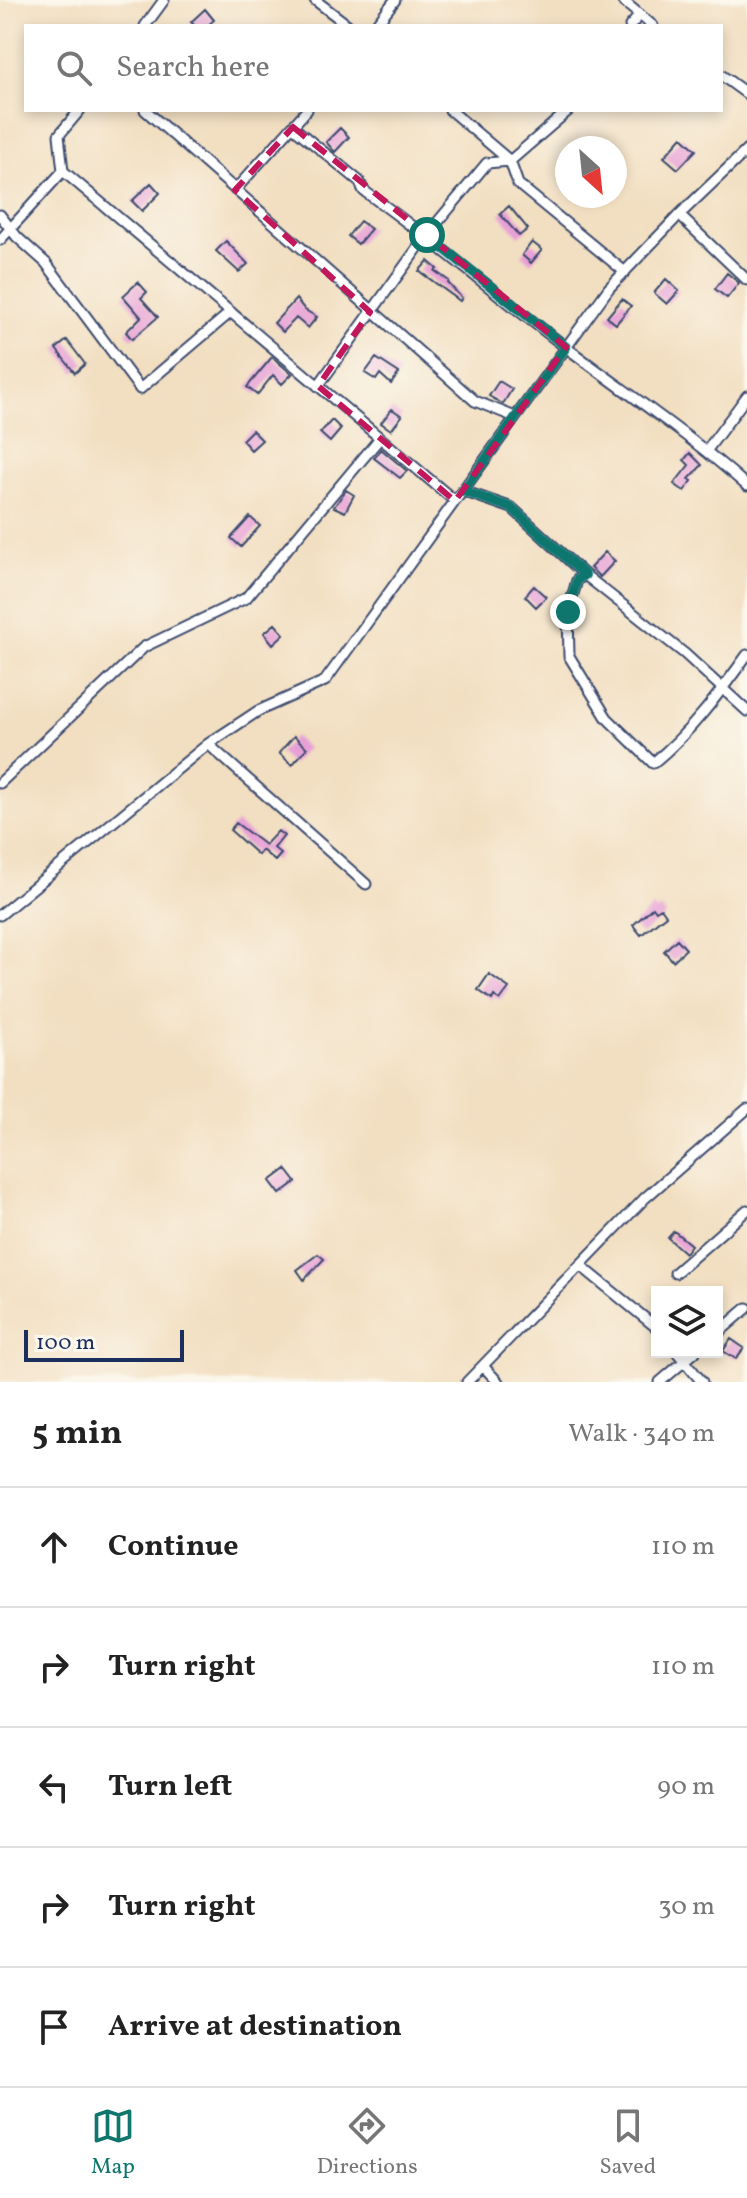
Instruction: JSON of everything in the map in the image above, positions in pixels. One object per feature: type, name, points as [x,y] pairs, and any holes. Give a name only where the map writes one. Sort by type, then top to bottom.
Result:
[{"type":"street","points":[[146,24],[164,0]]},
{"type":"street","points":[[315,0],[346,24]]},
{"type":"street","points":[[377,24],[395,0]]},
{"type":"street","points":[[622,0],[651,24]]},
{"type":"street","points":[[632,24],[640,15]]},
{"type":"street","points":[[723,76],[747,94]]},
{"type":"street","points":[[78,112],[59,135],[63,171],[455,501]]},
{"type":"street","points":[[147,112],[370,312],[475,401],[515,417]]},
{"type":"street","points":[[235,190],[305,112]]},
{"type":"street","points":[[452,112],[510,161],[518,184],[625,272]]},
{"type":"street","points":[[318,386],[427,235],[487,163],[510,161],[567,112]]},
{"type":"street","points":[[293,127],[359,181],[364,191],[427,235],[566,347],[707,450],[747,486]]},
{"type":"street","points":[[0,915],[208,744],[258,711],[325,681],[609,288],[747,150]]},
{"type":"street","points":[[0,240],[63,171]]},
{"type":"street","points":[[0,215],[46,263],[140,389],[231,312]]},
{"type":"street","points":[[679,215],[747,280]]},
{"type":"street","points":[[707,450],[747,396]]},
{"type":"street","points":[[0,783],[144,647],[246,598],[380,438]]},
{"type":"street","points":[[463,491],[512,508],[585,575],[685,654],[747,711]]},
{"type":"street","points":[[585,575],[577,580],[568,612],[569,656],[607,718],[653,763],[670,749],[722,690],[747,655]]},
{"type":"street","points":[[208,744],[366,884]]},
{"type":"street","points":[[467,1382],[645,1198],[747,1109]]},
{"type":"street","points":[[675,1273],[747,1210]]},
{"type":"street","points":[[580,1265],[651,1323]]},
{"type":"street","points":[[723,1329],[747,1308]]},
{"type":"street","points":[[682,1358],[702,1382]]},
{"type":"street","points":[[660,1382],[688,1358]]},
{"type":"street","points":[[483,1366],[498,1382]]},
{"type":"highlighted area","points":[[293,127],[566,347],[455,501],[318,386],[370,312],[235,190]]},
{"type":"building","points":[[205,9],[214,20],[209,24],[191,22]]},
{"type":"building","points":[[340,128],[349,137],[335,152],[326,142]]},
{"type":"building","points":[[682,137],[696,150],[678,169],[664,157]]},
{"type":"building","points":[[151,183],[160,193],[142,211],[132,201]]},
{"type":"building","points":[[509,206],[528,229],[519,236],[500,214]]},
{"type":"building","points":[[360,221],[371,229],[358,244],[348,236]]},
{"type":"building","points":[[226,241],[248,264],[239,272],[216,251]]},
{"type":"building","points":[[532,242],[542,250],[531,263],[522,255]]},
{"type":"building","points":[[428,261],[437,269],[435,271],[449,281],[462,298],[460,301],[419,271]]},
{"type":"building","points":[[727,273],[739,283],[727,298],[715,289]]},
{"type":"building","points":[[666,279],[679,291],[667,304],[654,293]]},
{"type":"building","points":[[138,282],[147,292],[141,298],[158,317],[132,339],[126,332],[141,317],[123,296]]},
{"type":"building","points":[[296,299],[305,310],[317,317],[308,328],[296,318],[283,332],[274,323]]},
{"type":"building","points":[[622,299],[631,306],[616,324],[607,317]]},
{"type":"building","points":[[67,340],[85,364],[75,373],[56,349]]},
{"type":"building","points":[[272,357],[292,374],[282,384],[273,375],[257,395],[247,387]]},
{"type":"building","points":[[376,358],[399,373],[391,384],[380,374],[376,380],[365,373]]},
{"type":"building","points":[[499,381],[512,389],[503,404],[489,396]]},
{"type":"building","points":[[392,409],[402,416],[391,430],[381,423]]},
{"type":"building","points":[[332,420],[341,429],[330,442],[320,433]]},
{"type":"building","points":[[252,430],[262,440],[251,450],[242,440]]},
{"type":"building","points":[[381,449],[407,471],[400,478],[374,458]]},
{"type":"building","points":[[690,453],[702,465],[689,479],[692,481],[684,491],[674,484],[689,465],[684,460]]},
{"type":"building","points":[[346,490],[354,495],[345,512],[334,507]]},
{"type":"building","points":[[250,517],[260,526],[241,547],[231,538]]},
{"type":"building","points":[[605,552],[615,561],[600,577],[590,568]]},
{"type":"building","points":[[534,586],[546,597],[536,607],[525,596]]},
{"type":"building","points":[[275,624],[284,634],[273,644],[264,633]]},
{"type":"building","points":[[294,736],[307,748],[292,765],[279,753]]},
{"type":"building","points":[[236,823],[265,845],[278,831],[284,836],[274,848],[281,854],[275,861],[262,850],[258,855],[230,830]]},
{"type":"building","points":[[653,907],[656,911],[661,908],[666,915],[641,935],[633,925]]},
{"type":"building","points":[[677,939],[686,949],[673,961],[664,951]]},
{"type":"building","points":[[489,974],[509,988],[500,1000],[494,996],[492,1000],[478,990]]},
{"type":"building","points":[[286,1169],[296,1182],[280,1194],[270,1181]]},
{"type":"building","points":[[674,1231],[691,1245],[685,1253],[668,1238]]},
{"type":"building","points":[[318,1254],[324,1259],[304,1280],[297,1270]]},
{"type":"building","points":[[731,1339],[744,1348],[736,1359],[723,1351]]},
{"type":"route","points":[[427,235],[566,347],[463,491],[512,508],[585,575],[577,580],[568,612]]}]
